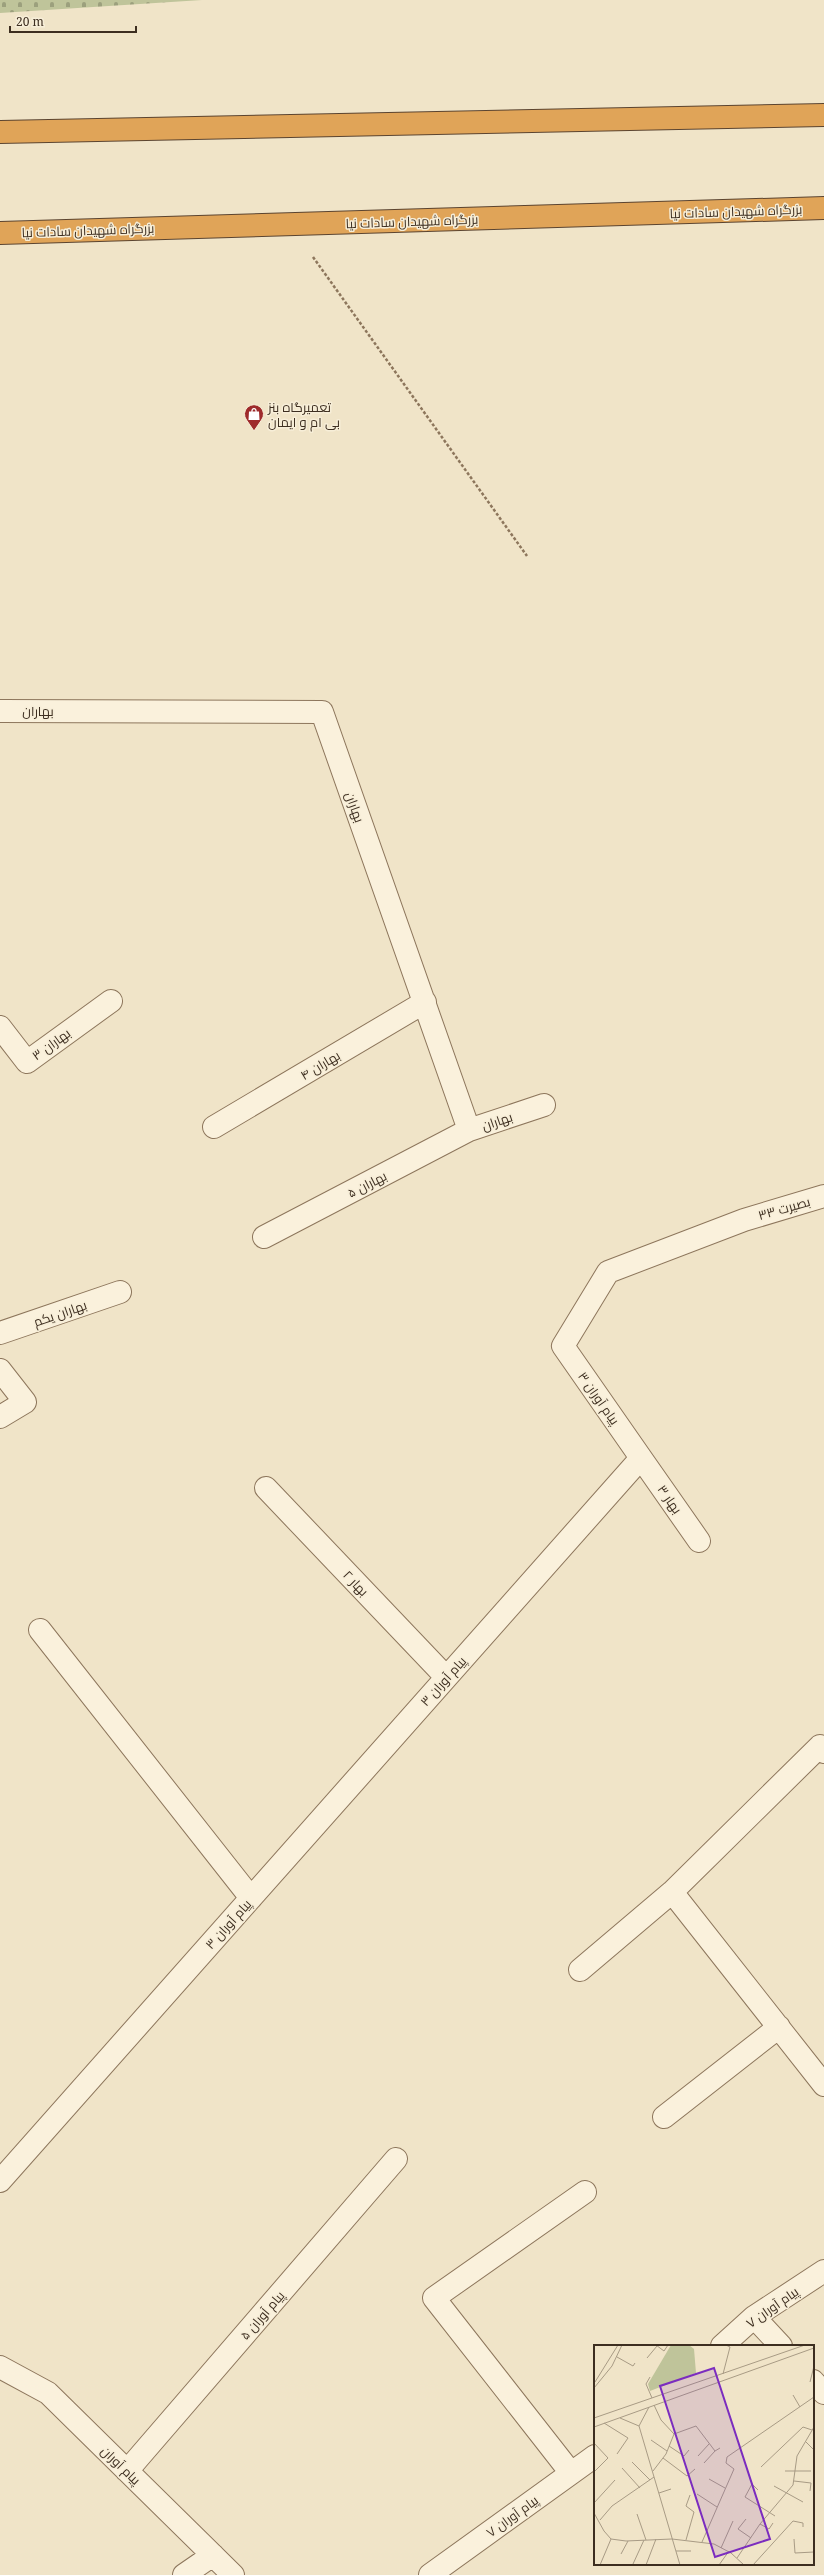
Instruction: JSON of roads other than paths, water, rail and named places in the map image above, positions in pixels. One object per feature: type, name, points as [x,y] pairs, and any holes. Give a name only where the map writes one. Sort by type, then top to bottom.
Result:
[{"type":"highway","points":[[0,132],[824,114]]},
{"type":"highway","name":"بزرگراه شهیدان سادات نیا","points":[[0,233],[824,208]]},
{"type":"street","name":"بهاران","points":[[0,711],[322,712],[469,1130],[544,1105]]},
{"type":"street","name":"بهاران ۳","points":[[0,1027],[27,1062],[111,1001]]},
{"type":"street","name":"بهاران ۴","points":[[214,1127],[425,1002]]},
{"type":"street","name":"بهاران ۵","points":[[264,1237],[469,1130]]},
{"type":"street","name":"بصیرت ۳۳","points":[[744,1220],[824,1196]]},
{"type":"street","name":"پیام آوران ۳","points":[[0,2181],[641,1458],[563,1346],[608,1272],[744,1220]]},
{"type":"street","name":"بهاران یکم","points":[[0,1333],[120,1292]]},
{"type":"street","points":[[0,1370],[25,1402],[0,1417]]},
{"type":"street","name":"بهار ۳","points":[[641,1458],[699,1541]]},
{"type":"street","name":"بهار ۲","points":[[266,1488],[446,1677]]},
{"type":"street","points":[[40,1630],[251,1898]]},
{"type":"street","points":[[580,1970],[672,1892],[820,1746],[824,1752]]},
{"type":"street","points":[[672,1892],[824,2085]]},
{"type":"street","points":[[664,2117],[779,2027]]},
{"type":"street","name":"پیام آوران ۵","points":[[127,2471],[396,2159]]},
{"type":"street","points":[[571,2474],[434,2298],[586,2192]]},
{"type":"street","name":"پیام آوران ۷","points":[[723,2345],[754,2317],[824,2271]]},
{"type":"street","points":[[754,2317],[780,2345]]},
{"type":"street","name":"پیام آوران","points":[[0,2367],[48,2393],[233,2575]]},
{"type":"street","points":[[814,2382],[824,2393]]},
{"type":"street","name":"پیام آوران ۷","points":[[430,2575],[594,2457]]},
{"type":"street","points":[[184,2575],[213,2555]]},
{"type":"place","name":"تعمیرگاه بنز بی ام و ایمان","points":[[254,431]]}]
